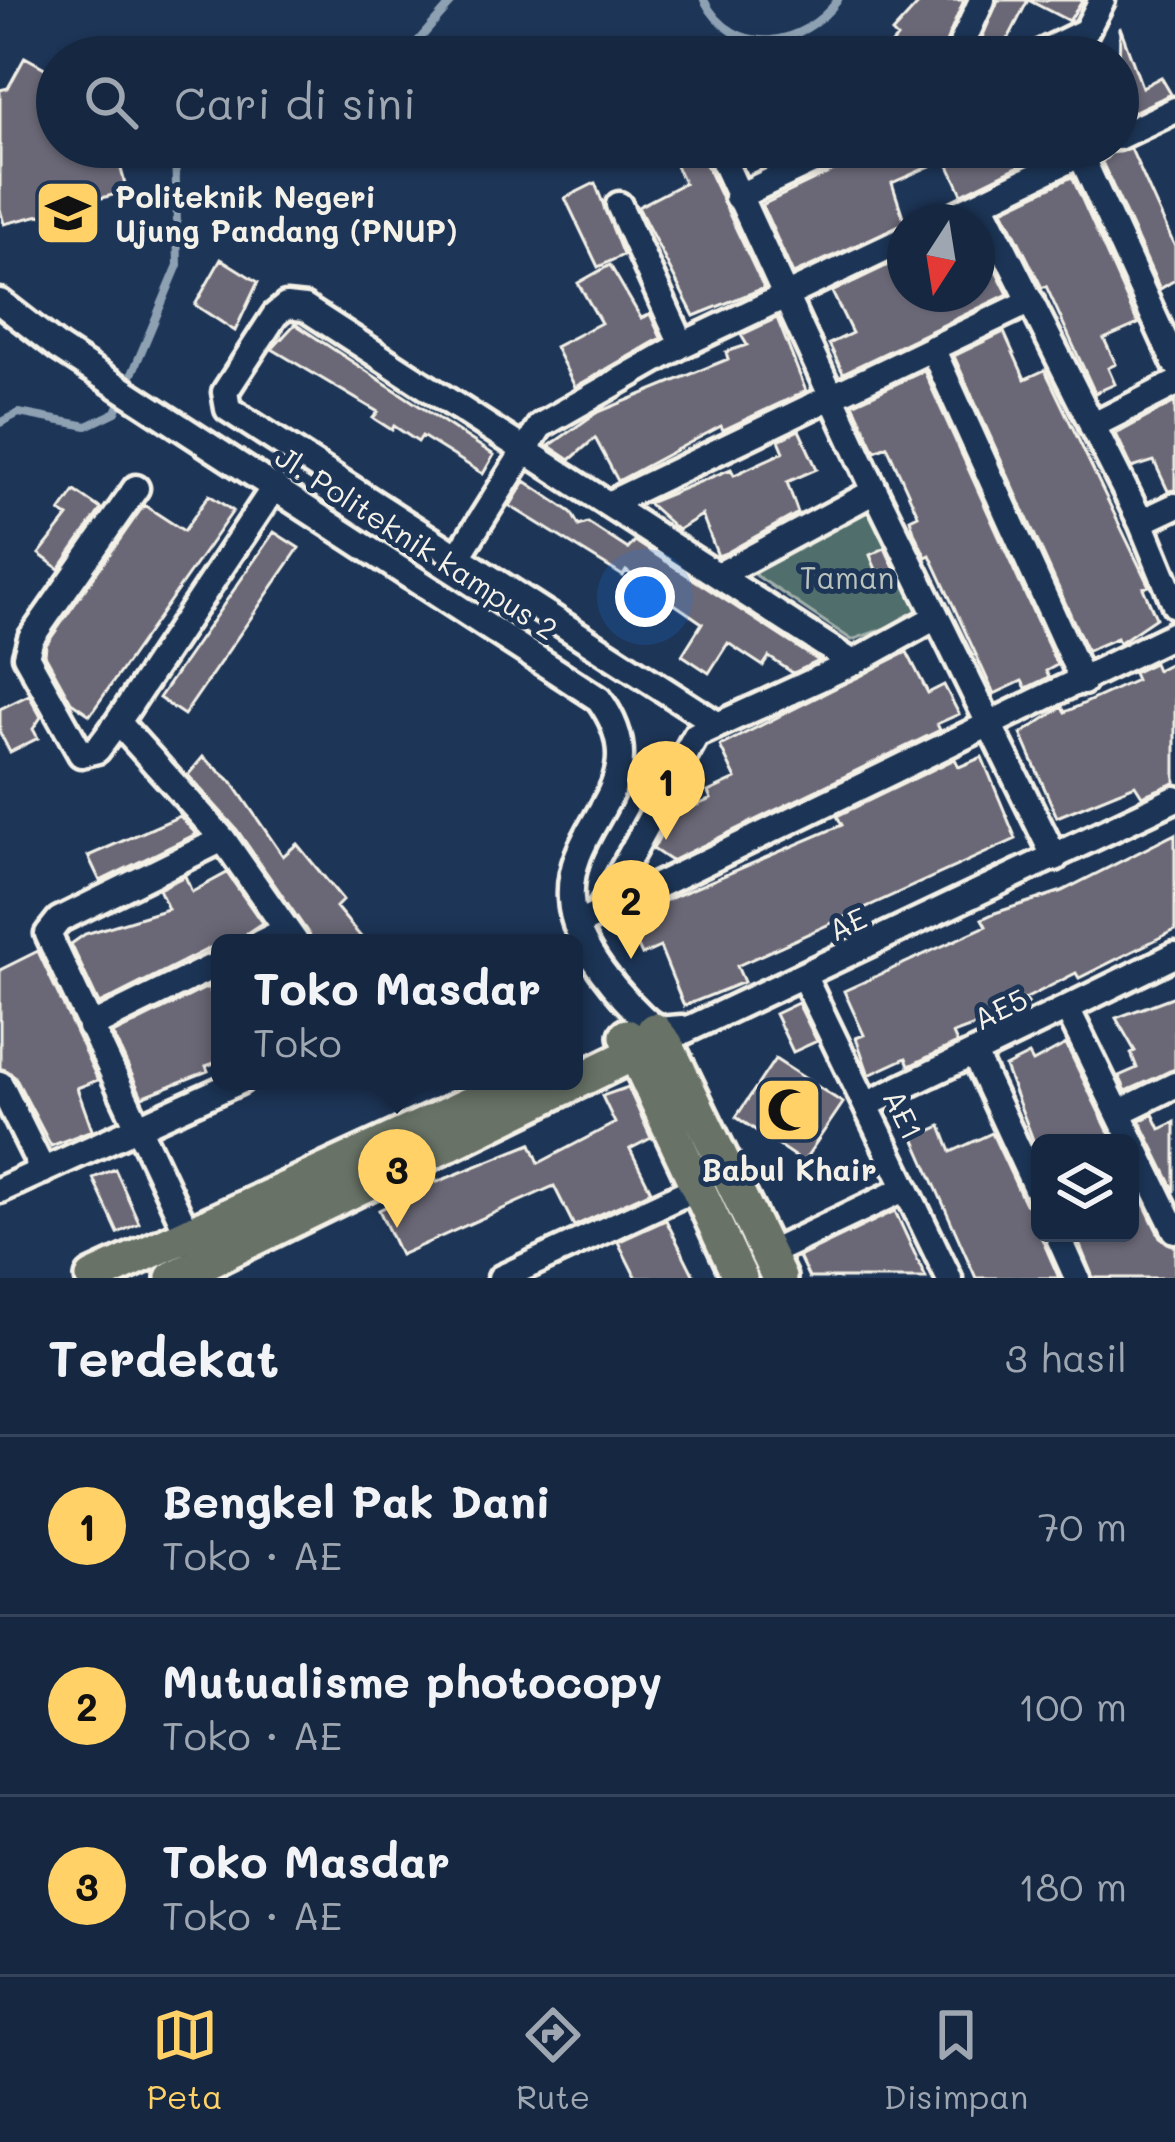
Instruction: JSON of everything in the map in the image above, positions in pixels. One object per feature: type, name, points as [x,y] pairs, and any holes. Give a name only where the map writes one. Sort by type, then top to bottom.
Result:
[{"type":"main road","points":[[583,1055],[649,1032]]},
{"type":"main road","points":[[649,1032],[696,1188],[740,1278]]},
{"type":"main road","points":[[583,1065],[649,1032]]},
{"type":"main road","points":[[649,1032],[773,1266]]},
{"type":"main road","points":[[193,1263],[504,1090]]},
{"type":"main road","points":[[93,1278],[193,1263],[535,1090]]},
{"type":"street","points":[[966,36],[982,0]]},
{"type":"street","points":[[1076,36],[1090,26],[1102,0]]},
{"type":"street","points":[[1139,126],[1175,110]]},
{"type":"street","points":[[725,168],[875,491],[1055,858]]},
{"type":"street","points":[[737,197],[798,168]]},
{"type":"street","points":[[1048,168],[981,203],[1141,522],[1175,605]]},
{"type":"street","points":[[1092,168],[1175,362]]},
{"type":"street","points":[[619,205],[682,345]]},
{"type":"street","points":[[460,555],[540,427],[682,345],[887,248]]},
{"type":"street","points":[[610,503],[1031,301]]},
{"type":"street","name":"Jl. Politeknik kampus 2","points":[[0,302],[59,348],[587,688],[610,714],[622,758],[616,785],[578,857],[571,898],[576,925]]},
{"type":"street","points":[[716,724],[228,409],[225,392],[275,315],[296,305],[853,663]]},
{"type":"street","points":[[932,348],[1083,682]]},
{"type":"street","points":[[1092,426],[1175,384]]},
{"type":"street","points":[[136,488],[27,648],[26,656],[81,754],[89,754],[118,722],[275,486]]},
{"type":"street","points":[[719,575],[875,491]]},
{"type":"street","points":[[1141,522],[1175,506]]},
{"type":"street","points":[[600,910],[696,735],[853,663],[936,617]]},
{"type":"street","points":[[582,934],[576,925],[600,910],[1175,634]]},
{"type":"street","points":[[118,722],[223,839],[290,934]]},
{"type":"street","name":"AE","points":[[649,1032],[804,977],[1175,799]]},
{"type":"street","points":[[193,1263],[140,1127],[50,944],[51,927],[223,839]]},
{"type":"street","points":[[583,935],[649,1032]]},
{"type":"street","points":[[1066,1008],[1175,955]]},
{"type":"street","points":[[91,1027],[211,967]]},
{"type":"street","name":"AE1","points":[[804,977],[950,1278]]},
{"type":"street","name":"AE5","points":[[866,1105],[1066,1008],[1175,1230]]},
{"type":"street","points":[[974,1054],[1031,1178]]},
{"type":"street","points":[[0,1084],[43,1171]]},
{"type":"street","points":[[1120,1112],[1175,1085]]},
{"type":"street","points":[[0,1190],[220,1090]]},
{"type":"street","points":[[501,1278],[696,1188]]},
{"type":"street","points":[[773,1266],[906,1188]]},
{"type":"street","points":[[1061,1242],[1077,1278]]},
{"type":"green space","name":"Taman","points":[[868,510],[922,615],[852,640],[748,570]]},
{"type":"building","points":[[922,0],[964,0],[949,36],[892,33]]},
{"type":"building","points":[[998,0],[1028,0],[1010,36],[983,36]]},
{"type":"building","points":[[1028,0],[1083,0],[1069,21]]},
{"type":"building","points":[[25,57],[36,63],[36,168],[121,168],[127,191],[91,201],[73,233],[40,215],[4,224],[0,90],[8,88]]},
{"type":"building","points":[[1161,77],[1171,94],[1139,109],[1139,79],[1142,87]]},
{"type":"building","points":[[1139,167],[1175,247],[1175,280],[1160,289],[1105,168]]},
{"type":"building","points":[[677,168],[707,168],[764,288],[694,316],[638,207],[684,183]]},
{"type":"building","points":[[839,168],[926,168],[892,183],[899,204],[887,204],[887,231],[793,274],[762,205]]},
{"type":"building","points":[[950,168],[1015,168],[962,194]]},
{"type":"building","points":[[1072,177],[1138,324],[1104,339],[1116,364],[1108,368],[1115,384],[1095,393],[1046,286],[1042,288],[1003,210]]},
{"type":"building","points":[[595,183],[623,255],[598,267],[565,198]]},
{"type":"building","points":[[221,259],[258,282],[235,331],[195,305]]},
{"type":"building","points":[[610,265],[641,318],[650,314],[661,338],[575,387],[555,347],[601,323],[578,283]]},
{"type":"building","points":[[887,266],[887,312],[970,312],[843,373],[829,344],[852,333],[832,292]]},
{"type":"building","points":[[995,268],[1008,294],[995,300]]},
{"type":"building","points":[[777,318],[806,391],[723,430],[721,426],[618,481],[595,438],[570,460],[549,446],[596,413],[728,359],[726,352],[747,345],[741,335]]},
{"type":"building","points":[[295,324],[494,455],[483,474],[422,436],[418,442],[394,426],[392,430],[373,418],[378,412],[272,349]]},
{"type":"building","points":[[1004,332],[1025,379],[1045,370],[1149,586],[1143,588],[1156,618],[1119,643],[1117,638],[1087,651],[954,356]]},
{"type":"building","points":[[924,371],[1057,665],[1046,671],[1049,677],[1026,688],[1022,681],[994,694],[930,555],[926,557],[915,535],[910,519],[918,515],[887,446],[875,451],[853,404]]},
{"type":"building","points":[[1175,402],[1175,490],[1168,491],[1154,461],[1132,468],[1116,434]]},
{"type":"building","points":[[799,430],[817,469],[787,482],[798,513],[726,553],[718,556],[702,515],[678,530],[648,503],[731,469],[734,475],[784,452],[779,440]]},
{"type":"building","points":[[525,481],[571,512],[579,526],[588,523],[628,549],[635,541],[819,661],[793,673],[769,657],[763,666],[728,643],[709,673],[682,655],[702,623],[626,571],[623,576],[510,506]]},
{"type":"building","points":[[75,491],[101,509],[59,569],[39,554],[68,517],[60,512]]},
{"type":"building","points":[[209,495],[233,511],[90,715],[71,702],[45,655],[46,645],[144,505],[184,531]]},
{"type":"building","points":[[274,532],[299,548],[184,715],[159,698]]},
{"type":"building","points":[[885,548],[895,570],[879,577],[870,555]]},
{"type":"building","points":[[907,652],[928,693],[944,685],[959,714],[937,724],[940,730],[671,861],[653,849],[670,817],[711,799],[708,792],[736,779],[720,746]]},
{"type":"building","points":[[1175,661],[1175,783],[1142,796],[1135,785],[1057,817],[1021,734],[1062,707],[1065,712],[1136,680],[1133,673],[1154,663],[1157,670]]},
{"type":"building","points":[[29,695],[41,717],[33,729],[38,738],[10,752],[0,733],[0,709]]},
{"type":"building","points":[[203,757],[232,782],[283,856],[297,844],[343,900],[336,907],[358,934],[309,934],[237,830],[188,775]]},
{"type":"building","points":[[982,757],[1016,839],[737,966],[744,982],[684,1006],[660,947],[642,955],[629,927],[654,916],[650,907],[842,825],[837,816],[955,759],[959,767]]},
{"type":"building","points":[[180,816],[196,834],[100,881],[88,856]]},
{"type":"building","points":[[1175,834],[1175,930],[1079,978],[1076,973],[1025,999],[1028,1003],[1010,1013],[953,1034],[957,1043],[909,1066],[906,1058],[869,1075],[856,1038],[864,1035],[844,991],[986,926],[982,919],[1062,891]]},
{"type":"building","points":[[227,873],[262,923],[247,934],[211,934],[211,948],[99,1004],[71,944],[85,934],[168,909],[159,889],[185,876],[192,892]]},
{"type":"building","points":[[38,951],[98,1080],[77,1088],[92,1130],[51,1146],[15,1077],[0,1068],[0,970]]},
{"type":"building","points":[[208,987],[211,993],[208,1071],[142,1097],[113,1034]]},
{"type":"building","points":[[1175,996],[1175,1069],[1126,1091],[1119,1076],[1137,1068],[1131,1053],[1135,1051],[1116,1018]]},
{"type":"building","points":[[798,1003],[817,1041],[793,1052],[775,1014]]},
{"type":"building","points":[[1066,1044],[1110,1134],[1031,1135],[1005,1067],[1029,1055],[1033,1062]]},
{"type":"building","name":"Babul Khair","points":[[775,1059],[843,1103],[803,1162],[736,1117]]},
{"type":"building","points":[[628,1087],[651,1138],[630,1149],[651,1191],[574,1226],[554,1186],[400,1255],[379,1210],[420,1190],[416,1183],[434,1174],[437,1182],[531,1144],[539,1163],[615,1123],[602,1096]]},
{"type":"building","points":[[1153,1114],[1160,1129],[1175,1122],[1175,1192],[1140,1121]]},
{"type":"building","points":[[941,1126],[951,1152],[992,1133],[1025,1204],[1031,1208],[1031,1242],[1043,1242],[1059,1278],[976,1278],[914,1138]]},
{"type":"building","points":[[115,1169],[139,1223],[118,1233],[93,1178]]},
{"type":"building","points":[[1139,1194],[1160,1237],[1175,1246],[1175,1278],[1093,1278],[1079,1242],[1139,1242]]},
{"type":"building","points":[[895,1211],[926,1278],[809,1278],[799,1257]]},
{"type":"building","points":[[666,1220],[695,1278],[636,1278],[618,1242]]},
{"type":"waterway","points":[[422,36],[454,0]]},
{"type":"waterway","points":[[704,0],[717,19],[743,36]]},
{"type":"waterway","points":[[788,36],[807,28],[838,0]]},
{"type":"waterway","points":[[0,423],[19,413],[87,426],[116,412],[178,265],[176,168]]},
{"type":"place","name":"Politeknik Negeri Ujung Pandang (PNUP)","points":[[68,213]]},
{"type":"place","name":"Bengkel Pak Dani","points":[[666,840]]},
{"type":"place","name":"Mutualisme photocopy","points":[[631,959]]},
{"type":"place","name":"Babul Khair","points":[[789,1110]]},
{"type":"place","name":"Toko Masdar","points":[[397,1228]]}]
